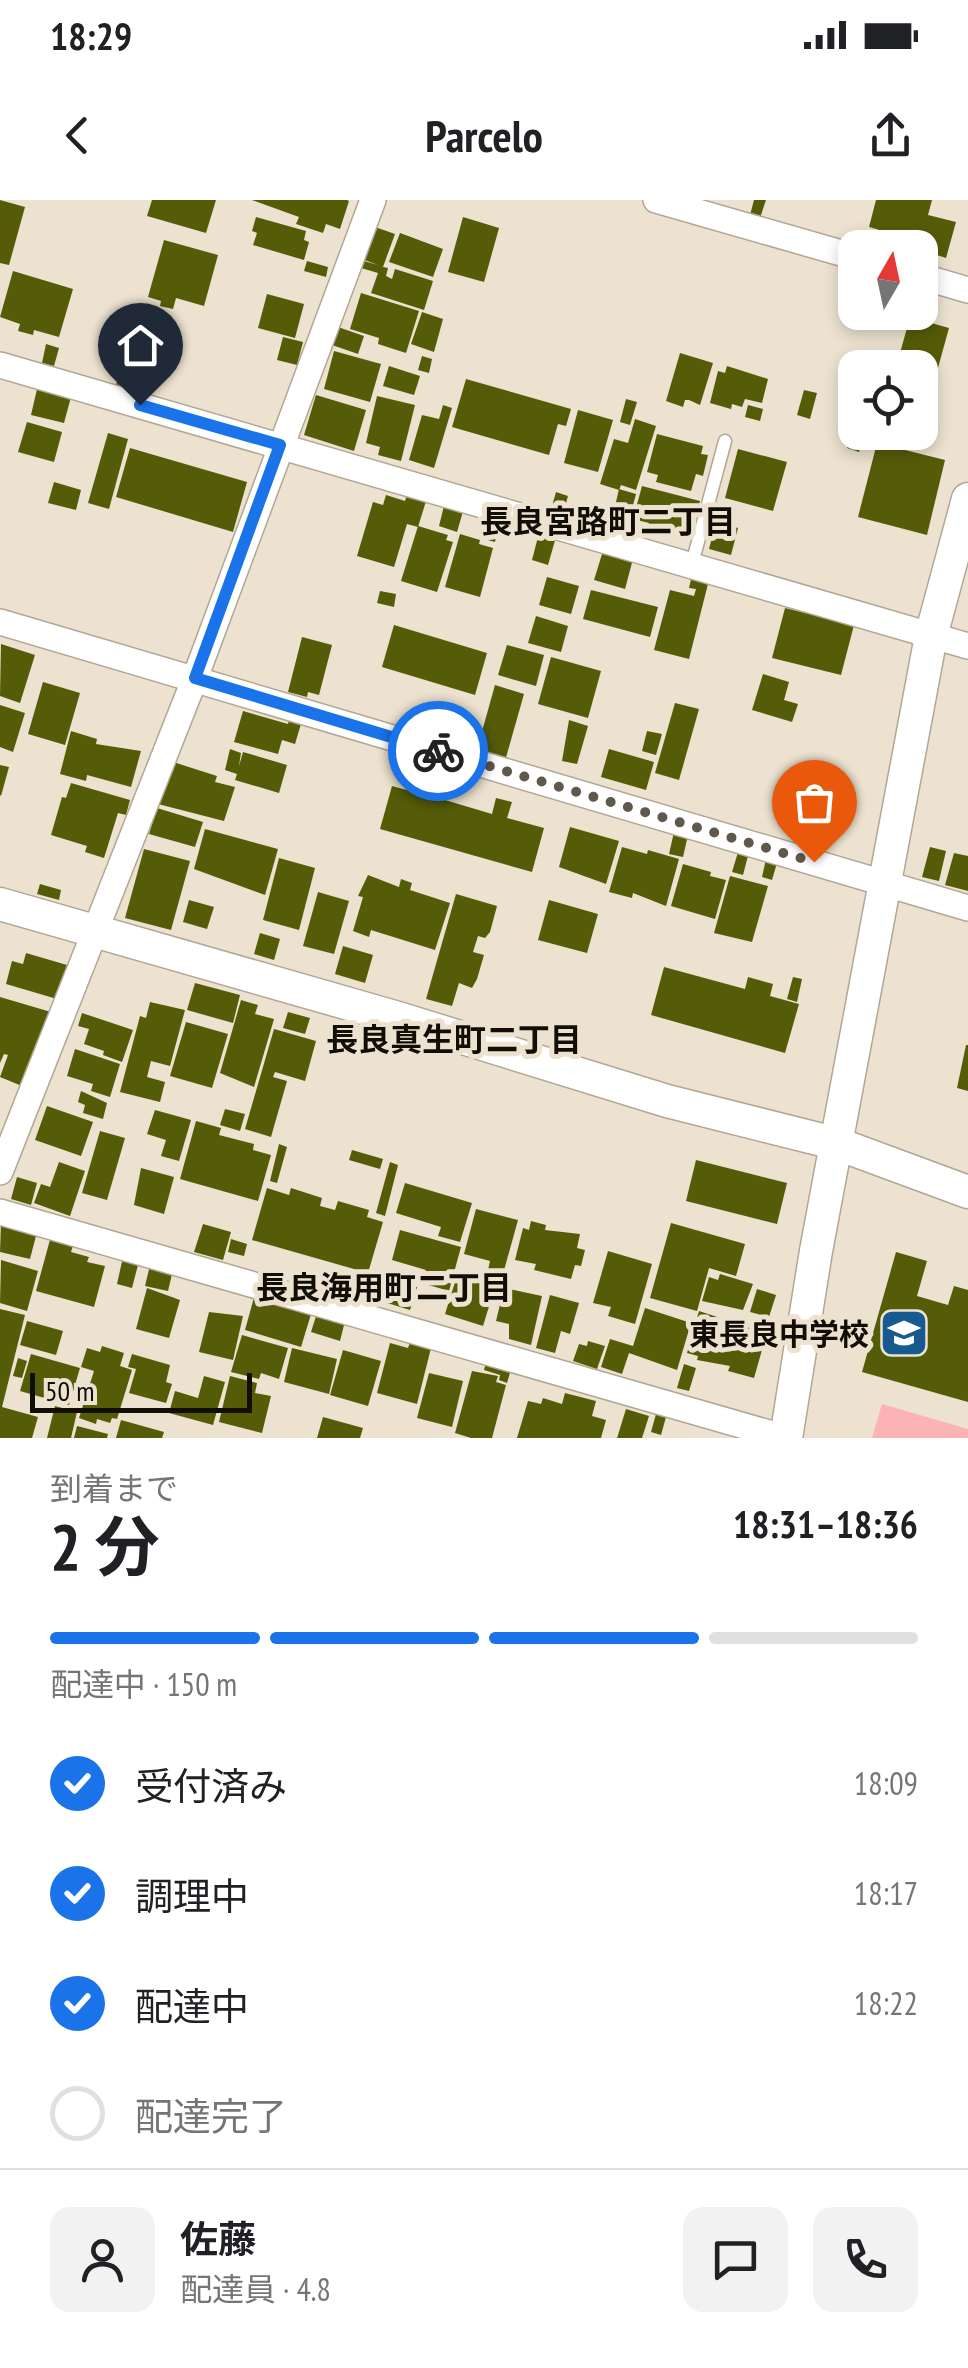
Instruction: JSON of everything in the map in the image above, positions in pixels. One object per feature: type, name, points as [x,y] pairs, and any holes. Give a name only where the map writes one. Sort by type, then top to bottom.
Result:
[{"type":"street","points":[[0,1172],[195,678],[373,200]]},
{"type":"street","points":[[656,200],[838,253]]},
{"type":"street","points":[[938,281],[968,290]]},
{"type":"street","points":[[0,365],[968,646]]},
{"type":"street","points":[[0,1212],[786,1438],[883,883],[931,636],[968,499]]},
{"type":"street","points":[[0,622],[968,908]]},
{"type":"street","points":[[0,904],[398,1018],[667,1101],[838,1144],[968,1192]]},
{"type":"lane","points":[[692,564],[725,440]]},
{"type":"shaded area","points":[[882,1404],[968,1429],[968,1438],[872,1438]]},
{"type":"building","points":[[0,200],[25,207],[9,265],[0,263]]},
{"type":"building","points":[[152,200],[216,200],[206,233],[147,216]]},
{"type":"building","points":[[252,200],[349,201],[340,229],[326,224],[323,233],[296,224],[299,217]]},
{"type":"building","points":[[754,200],[766,200],[760,218],[750,215]]},
{"type":"building","points":[[876,200],[932,200],[928,215],[956,222],[946,258],[938,255],[938,230],[869,227]]},
{"type":"building","points":[[256,217],[306,231],[304,240],[309,242],[304,260],[253,245]]},
{"type":"building","points":[[463,217],[499,228],[484,282],[448,272]]},
{"type":"building","points":[[375,227],[395,234],[383,267],[388,268],[386,276],[392,279],[395,269],[433,281],[424,310],[371,293],[378,273],[361,268],[364,261],[378,265],[362,259]]},
{"type":"building","points":[[400,233],[443,249],[433,277],[389,262]]},
{"type":"building","points":[[164,240],[218,255],[204,306],[176,298],[173,309],[148,297]]},
{"type":"building","points":[[307,261],[328,267],[326,277],[304,271]]},
{"type":"building","points":[[13,271],[73,289],[59,337],[34,330],[33,335],[18,331],[20,324],[0,317]]},
{"type":"building","points":[[361,293],[419,311],[406,353],[378,344],[379,338],[350,329]]},
{"type":"building","points":[[267,294],[304,304],[295,338],[258,328]]},
{"type":"building","points":[[422,312],[443,319],[434,352],[411,344]]},
{"type":"building","points":[[135,315],[164,322],[148,379],[132,375],[128,389],[116,385]]},
{"type":"building","points":[[938,325],[949,328],[938,368],[938,350],[901,350],[906,330],[938,330]]},
{"type":"building","points":[[338,327],[364,336],[358,354],[332,345]]},
{"type":"building","points":[[283,337],[303,342],[297,365],[277,360]]},
{"type":"building","points":[[46,344],[59,348],[54,366],[42,363]]},
{"type":"building","points":[[334,351],[381,364],[370,402],[324,389]]},
{"type":"building","points":[[680,353],[713,363],[700,405],[685,400],[683,407],[666,401]]},
{"type":"building","points":[[422,356],[432,359],[429,373],[418,370]]},
{"type":"building","points":[[389,366],[420,376],[414,395],[383,386]]},
{"type":"building","points":[[727,366],[768,379],[762,403],[745,399],[742,407],[732,404],[731,409],[710,403],[718,371],[725,373]]},
{"type":"building","points":[[466,379],[571,409],[566,426],[558,424],[549,455],[452,427]]},
{"type":"building","points":[[37,389],[71,397],[64,423],[31,415]]},
{"type":"building","points":[[804,390],[817,393],[810,419],[797,415]]},
{"type":"building","points":[[316,395],[366,410],[354,451],[304,435]]},
{"type":"building","points":[[377,396],[415,405],[401,461],[378,455],[380,447],[366,443]]},
{"type":"building","points":[[626,399],[637,402],[630,425],[620,422]]},
{"type":"building","points":[[443,405],[452,408],[434,468],[409,460],[422,415],[439,419]]},
{"type":"building","points":[[748,405],[763,409],[760,421],[745,417]]},
{"type":"building","points":[[578,410],[613,420],[598,472],[564,463]]},
{"type":"building","points":[[635,419],[656,426],[636,490],[600,484],[614,439],[628,443]]},
{"type":"building","points":[[27,422],[62,432],[54,462],[18,452]]},
{"type":"building","points":[[108,433],[128,439],[109,509],[88,503]]},
{"type":"building","points":[[657,434],[703,446],[701,454],[708,455],[703,476],[696,474],[691,491],[656,482],[658,475],[647,472]]},
{"type":"building","points":[[130,448],[247,482],[233,532],[116,497]]},
{"type":"building","points":[[738,449],[787,462],[773,511],[725,498]]},
{"type":"building","points":[[875,450],[905,450],[945,460],[927,535],[858,517]]},
{"type":"building","points":[[54,482],[81,490],[76,510],[48,503]]},
{"type":"building","points":[[642,486],[700,501],[689,539],[633,519]]},
{"type":"building","points":[[619,489],[636,494],[626,532],[610,528]]},
{"type":"building","points":[[408,492],[427,498],[418,527],[407,524],[394,567],[357,556],[373,502],[383,505],[386,495],[405,501]]},
{"type":"building","points":[[556,492],[568,496],[562,517],[550,513]]},
{"type":"building","points":[[445,502],[464,508],[457,532],[439,526]]},
{"type":"building","points":[[490,518],[500,520],[495,542],[484,539]]},
{"type":"building","points":[[716,522],[738,528],[731,555],[709,549]]},
{"type":"building","points":[[418,526],[448,535],[446,540],[453,542],[437,592],[401,581]]},
{"type":"building","points":[[539,533],[556,537],[548,565],[532,560]]},
{"type":"building","points":[[460,534],[493,548],[480,597],[445,587]]},
{"type":"building","points":[[603,551],[633,559],[625,589],[594,580]]},
{"type":"building","points":[[692,575],[709,580],[689,659],[654,650],[670,590],[694,596],[696,589],[689,588]]},
{"type":"building","points":[[547,577],[579,586],[571,614],[539,605]]},
{"type":"building","points":[[591,590],[658,607],[650,637],[583,619]]},
{"type":"building","points":[[380,591],[396,594],[394,607],[377,603]]},
{"type":"building","points":[[785,608],[854,625],[841,675],[772,658]]},
{"type":"building","points":[[536,616],[568,626],[561,652],[528,643]]},
{"type":"building","points":[[394,625],[487,653],[475,695],[382,667]]},
{"type":"building","points":[[302,637],[332,645],[319,695],[308,692],[307,697],[288,692]]},
{"type":"building","points":[[1,644],[35,655],[20,703],[0,696]]},
{"type":"building","points":[[507,645],[544,655],[536,686],[498,675]]},
{"type":"building","points":[[551,657],[601,671],[588,718],[538,704]]},
{"type":"building","points":[[763,674],[789,682],[784,700],[798,704],[792,722],[752,710]]},
{"type":"building","points":[[43,682],[80,693],[65,745],[28,734]]},
{"type":"building","points":[[495,685],[524,694],[505,761],[476,753]]},
{"type":"building","points":[[675,703],[699,709],[679,780],[655,773]]},
{"type":"building","points":[[0,705],[25,713],[13,752],[0,747]]},
{"type":"building","points":[[243,711],[301,724],[295,744],[282,740],[278,754],[234,742]]},
{"type":"building","points":[[569,720],[588,726],[577,764],[562,761]]},
{"type":"building","points":[[71,731],[97,739],[96,744],[141,751],[131,787],[87,775],[86,781],[60,774]]},
{"type":"building","points":[[647,731],[662,734],[656,755],[642,751]]},
{"type":"building","points":[[230,749],[241,753],[239,766],[243,752],[287,765],[279,793],[235,780],[237,774],[225,770]]},
{"type":"building","points":[[609,749],[654,762],[646,790],[601,777]]},
{"type":"building","points":[[407,755],[433,763],[427,785],[401,777]]},
{"type":"building","points":[[170,761],[217,776],[215,782],[235,787],[224,821],[158,804]]},
{"type":"building","points":[[0,765],[9,767],[1,796],[0,795]]},
{"type":"building","points":[[434,781],[449,785],[445,800],[492,814],[496,798],[512,802],[507,818],[544,828],[532,872],[380,829],[392,786],[429,796]]},
{"type":"building","points":[[71,783],[130,800],[126,815],[118,813],[104,858],[85,852],[87,846],[51,835],[62,797],[66,798]]},
{"type":"building","points":[[157,808],[203,822],[195,847],[149,834]]},
{"type":"building","points":[[570,827],[619,841],[606,884],[559,867]]},
{"type":"building","points":[[205,829],[278,849],[265,895],[194,869]]},
{"type":"building","points":[[674,832],[688,835],[683,857],[669,854]]},
{"type":"building","points":[[622,847],[679,859],[666,906],[633,893],[632,898],[609,892]]},
{"type":"building","points":[[930,847],[946,851],[939,881],[922,877]]},
{"type":"building","points":[[144,849],[190,861],[171,930],[125,918]]},
{"type":"building","points":[[739,849],[749,852],[743,875],[732,872]]},
{"type":"building","points":[[954,853],[968,856],[968,891],[945,885]]},
{"type":"building","points":[[279,858],[315,868],[299,930],[263,920]]},
{"type":"building","points":[[766,859],[777,863],[772,880],[762,877]]},
{"type":"building","points":[[683,864],[726,880],[715,919],[671,906]]},
{"type":"building","points":[[368,875],[399,887],[401,879],[412,883],[410,890],[450,903],[435,950],[371,930],[369,937],[353,931],[363,897],[358,896]]},
{"type":"building","points":[[730,876],[768,886],[752,942],[714,933]]},
{"type":"building","points":[[40,884],[61,890],[59,900],[37,894]]},
{"type":"building","points":[[318,892],[349,901],[334,954],[303,946]]},
{"type":"building","points":[[456,894],[497,906],[490,932],[485,938],[478,936],[473,952],[484,955],[477,979],[472,988],[459,983],[452,1006],[426,999]]},
{"type":"building","points":[[189,900],[214,907],[207,929],[183,922]]},
{"type":"building","points":[[549,900],[598,914],[587,953],[538,940]]},
{"type":"building","points":[[260,933],[280,939],[274,960],[254,954]]},
{"type":"building","points":[[343,946],[373,955],[365,983],[335,974]]},
{"type":"building","points":[[26,953],[67,965],[57,999],[6,984],[12,961],[23,964]]},
{"type":"building","points":[[664,967],[745,989],[748,977],[773,984],[770,996],[799,1004],[785,1053],[651,1015]]},
{"type":"building","points":[[793,977],[802,979],[797,1002],[787,999]]},
{"type":"building","points":[[195,983],[240,995],[233,1023],[187,1010]]},
{"type":"building","points":[[0,997],[51,1012],[22,1086],[0,1077],[8,1055],[4,1054],[0,1063]]},
{"type":"building","points":[[241,1000],[258,1005],[255,1014],[274,1019],[254,1087],[220,1073]]},
{"type":"building","points":[[150,1002],[185,1010],[170,1066],[151,1061],[147,1077],[165,1082],[160,1102],[120,1092],[140,1016],[146,1018]]},
{"type":"building","points":[[288,1012],[310,1018],[305,1034],[283,1028]]},
{"type":"building","points":[[82,1013],[133,1030],[122,1062],[84,1044],[89,1029],[78,1026]]},
{"type":"building","points":[[186,1022],[228,1034],[212,1088],[170,1076]]},
{"type":"building","points":[[274,1029],[316,1041],[305,1081],[275,1072],[273,1077],[287,1081],[271,1137],[245,1129]]},
{"type":"building","points":[[968,1045],[968,1091],[957,1088]]},
{"type":"building","points":[[75,1049],[120,1064],[110,1097],[91,1091],[93,1084],[67,1076]]},
{"type":"building","points":[[81,1091],[107,1103],[103,1119],[83,1113],[85,1105],[78,1102]]},
{"type":"building","points":[[47,1106],[93,1122],[81,1156],[35,1140]]},
{"type":"building","points":[[225,1109],[245,1114],[240,1131],[220,1125]]},
{"type":"building","points":[[155,1110],[191,1120],[179,1161],[161,1156],[166,1140],[147,1134]]},
{"type":"building","points":[[196,1121],[221,1128],[219,1135],[254,1144],[253,1150],[271,1155],[258,1201],[180,1179]]},
{"type":"building","points":[[100,1131],[125,1138],[107,1200],[82,1193]]},
{"type":"building","points":[[279,1144],[287,1147],[277,1183],[270,1181]]},
{"type":"building","points":[[352,1150],[383,1159],[380,1169],[349,1160]]},
{"type":"building","points":[[696,1160],[787,1183],[777,1224],[686,1201]]},
{"type":"building","points":[[59,1162],[85,1171],[70,1216],[34,1203],[41,1184],[50,1187]]},
{"type":"building","points":[[390,1162],[398,1165],[385,1216],[376,1213]]},
{"type":"building","points":[[141,1168],[174,1177],[164,1214],[134,1205]]},
{"type":"building","points":[[17,1177],[37,1183],[31,1205],[11,1199]]},
{"type":"building","points":[[405,1183],[472,1203],[460,1242],[438,1236],[441,1227],[396,1213]]},
{"type":"building","points":[[267,1188],[289,1195],[291,1188],[322,1198],[320,1206],[335,1210],[338,1201],[369,1210],[367,1217],[383,1222],[368,1273],[252,1240]]},
{"type":"building","points":[[476,1209],[518,1220],[503,1274],[488,1270],[490,1261],[464,1254]]},
{"type":"building","points":[[531,1221],[546,1225],[545,1230],[580,1234],[577,1248],[585,1250],[581,1266],[575,1265],[571,1279],[534,1270],[536,1264],[515,1260],[523,1228],[529,1230]]},
{"type":"building","points":[[1,1223],[37,1232],[30,1259],[0,1252]]},
{"type":"building","points":[[671,1223],[745,1244],[736,1276],[709,1268],[697,1311],[650,1298]]},
{"type":"building","points":[[203,1224],[231,1232],[223,1260],[194,1252]]},
{"type":"building","points":[[400,1230],[461,1247],[449,1291],[422,1283],[426,1270],[392,1260]]},
{"type":"building","points":[[51,1236],[74,1242],[71,1252],[89,1257],[87,1262],[105,1266],[94,1307],[36,1291]]},
{"type":"building","points":[[231,1239],[247,1244],[244,1256],[228,1252]]},
{"type":"building","points":[[608,1251],[652,1264],[635,1324],[608,1316],[611,1307],[593,1303]]},
{"type":"building","points":[[896,1252],[927,1261],[917,1296],[948,1305],[954,1286],[968,1290],[968,1402],[862,1372]]},
{"type":"building","points":[[123,1257],[139,1261],[132,1288],[117,1284]]},
{"type":"building","points":[[1,1260],[38,1271],[27,1311],[0,1303]]},
{"type":"building","points":[[150,1265],[173,1270],[168,1291],[145,1286]]},
{"type":"building","points":[[720,1274],[753,1284],[743,1310],[702,1301],[709,1277],[718,1280]]},
{"type":"building","points":[[457,1276],[495,1287],[483,1326],[445,1314]]},
{"type":"building","points":[[390,1279],[417,1287],[410,1310],[384,1302]]},
{"type":"building","points":[[147,1288],[180,1300],[169,1338],[136,1329]]},
{"type":"building","points":[[504,1288],[542,1296],[531,1345],[509,1339],[509,1324],[496,1321]]},
{"type":"building","points":[[757,1289],[776,1295],[769,1317],[750,1312]]},
{"type":"building","points":[[255,1294],[312,1311],[301,1347],[245,1330]]},
{"type":"building","points":[[550,1295],[579,1303],[570,1334],[561,1331],[555,1353],[536,1348]]},
{"type":"building","points":[[645,1308],[691,1323],[677,1370],[629,1353],[622,1374],[601,1367],[610,1339],[633,1346]]},
{"type":"building","points":[[0,1309],[25,1315],[2,1407],[38,1417],[32,1438],[0,1438]]},
{"type":"building","points":[[699,1311],[757,1330],[752,1347],[762,1350],[754,1378],[728,1371],[730,1366],[697,1360],[698,1356],[687,1353]]},
{"type":"building","points":[[209,1312],[243,1316],[233,1360],[199,1352]]},
{"type":"building","points":[[317,1313],[345,1321],[340,1341],[311,1332]]},
{"type":"building","points":[[27,1321],[63,1331],[56,1355],[20,1345]]},
{"type":"building","points":[[242,1335],[288,1348],[279,1379],[261,1373],[259,1379],[231,1372]]},
{"type":"building","points":[[411,1339],[432,1344],[417,1404],[377,1393],[390,1343],[408,1348]]},
{"type":"building","points":[[588,1341],[605,1346],[597,1369],[573,1361],[579,1344],[587,1346]]},
{"type":"building","points":[[102,1346],[124,1353],[120,1366],[132,1370],[117,1419],[112,1418],[110,1423],[97,1419],[96,1424],[79,1418],[94,1371],[81,1367],[87,1348],[100,1352]]},
{"type":"building","points":[[292,1348],[337,1359],[329,1394],[284,1382]]},
{"type":"building","points":[[343,1350],[381,1361],[368,1406],[330,1395]]},
{"type":"building","points":[[31,1354],[80,1368],[69,1405],[20,1391]]},
{"type":"building","points":[[132,1354],[170,1365],[166,1382],[172,1384],[166,1403],[129,1393],[136,1369],[128,1367]]},
{"type":"building","points":[[18,1358],[27,1361],[22,1378],[13,1376]]},
{"type":"building","points":[[487,1359],[512,1366],[507,1383],[499,1380],[500,1375],[484,1370]]},
{"type":"building","points":[[684,1364],[696,1368],[689,1391],[677,1388]]},
{"type":"building","points":[[472,1371],[498,1376],[496,1382],[506,1385],[492,1438],[455,1433]]},
{"type":"building","points":[[429,1373],[463,1381],[452,1427],[417,1418]]},
{"type":"building","points":[[204,1376],[225,1382],[213,1425],[169,1413],[175,1391],[198,1398]]},
{"type":"building","points":[[230,1376],[257,1383],[255,1393],[271,1396],[262,1433],[219,1422]]},
{"type":"building","points":[[565,1393],[596,1401],[592,1416],[606,1420],[601,1438],[517,1438],[528,1401],[541,1404],[543,1398],[562,1404]]},
{"type":"building","points":[[55,1406],[77,1412],[71,1438],[47,1438]]},
{"type":"building","points":[[626,1409],[649,1416],[642,1438],[617,1438]]},
{"type":"building","points":[[656,1414],[666,1417],[661,1435],[651,1432]]},
{"type":"building","points":[[323,1417],[363,1428],[360,1438],[317,1438]]},
{"type":"building","points":[[121,1420],[164,1432],[162,1438],[116,1438]]},
{"type":"building","points":[[77,1426],[108,1434],[107,1438],[74,1438]]},
{"type":"way so far","points":[[438,751],[814,862]]},
{"type":"place","name":"東長良中学校","points":[[904,1333]]},
{"type":"district","name":"長良宮路町二丁目","points":[[608,521]]},
{"type":"district","name":"長良真生町二丁目","points":[[454,1039]]},
{"type":"district","name":"長良海用町二丁目","points":[[384,1287]]},
{"type":"route","points":[[140,405],[280,445],[195,678],[438,751]]}]
